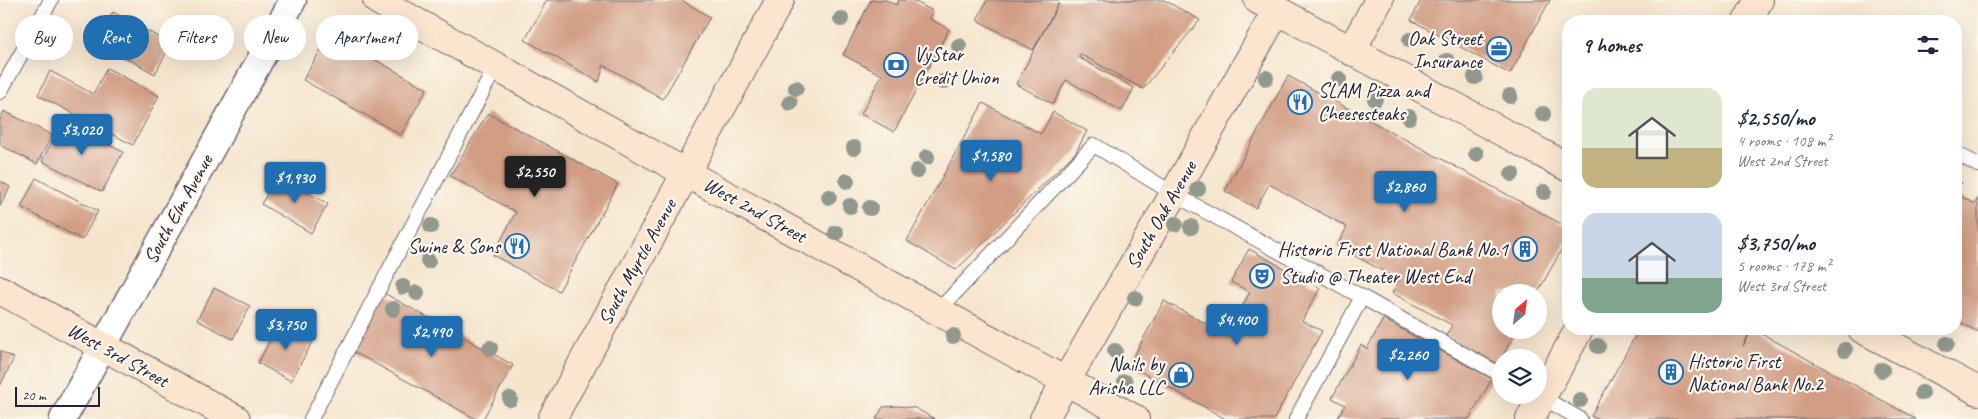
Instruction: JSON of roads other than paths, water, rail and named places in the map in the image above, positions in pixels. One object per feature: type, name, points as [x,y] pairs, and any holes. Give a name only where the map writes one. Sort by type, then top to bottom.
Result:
[{"type":"street","name":"South Elm Avenue","points":[[62,419],[293,0]]},
{"type":"street","name":"West 2nd Street","points":[[377,0],[686,173],[1135,419]]},
{"type":"street","name":"South Myrtle Avenue","points":[[552,419],[780,0]]},
{"type":"street","points":[[1351,52],[1379,0]]},
{"type":"street","points":[[1750,15],[1759,0]]},
{"type":"street","points":[[1268,5],[1351,52],[1562,164]]},
{"type":"street","name":"South Oak Avenue","points":[[1044,419],[1174,194],[1268,5]]},
{"type":"street","name":"West 3rd Street","points":[[0,290],[236,419]]},
{"type":"street","points":[[1547,385],[1576,335]]},
{"type":"street","points":[[1873,335],[1978,392]]},
{"type":"lane","points":[[0,92],[51,0]]},
{"type":"lane","points":[[311,419],[496,66]]},
{"type":"lane","points":[[938,311],[1094,145],[1174,194],[1492,370]]},
{"type":"lane","points":[[1962,156],[1978,165]]},
{"type":"lane","points":[[1296,419],[1362,297]]},
{"type":"lane","points":[[1536,404],[1580,419]]},
{"type":"place","name":"Oak Street Insurance","points":[[1499,49]]},
{"type":"place","name":"VyStar Credit Union","points":[[896,65]]},
{"type":"place","name":"SLAM Pizza and Cheesesteaks","points":[[1300,102]]},
{"type":"place","name":"Swine & Sons","points":[[517,246]]},
{"type":"place","name":"Historic First National Bank No.1","points":[[1525,249]]},
{"type":"place","name":"Studio @ Theater West End","points":[[1262,276]]},
{"type":"place","name":"Historic First National Bank No.2","points":[[1671,372]]},
{"type":"place","name":"Nails by Arisha LLC","points":[[1181,375]]}]
